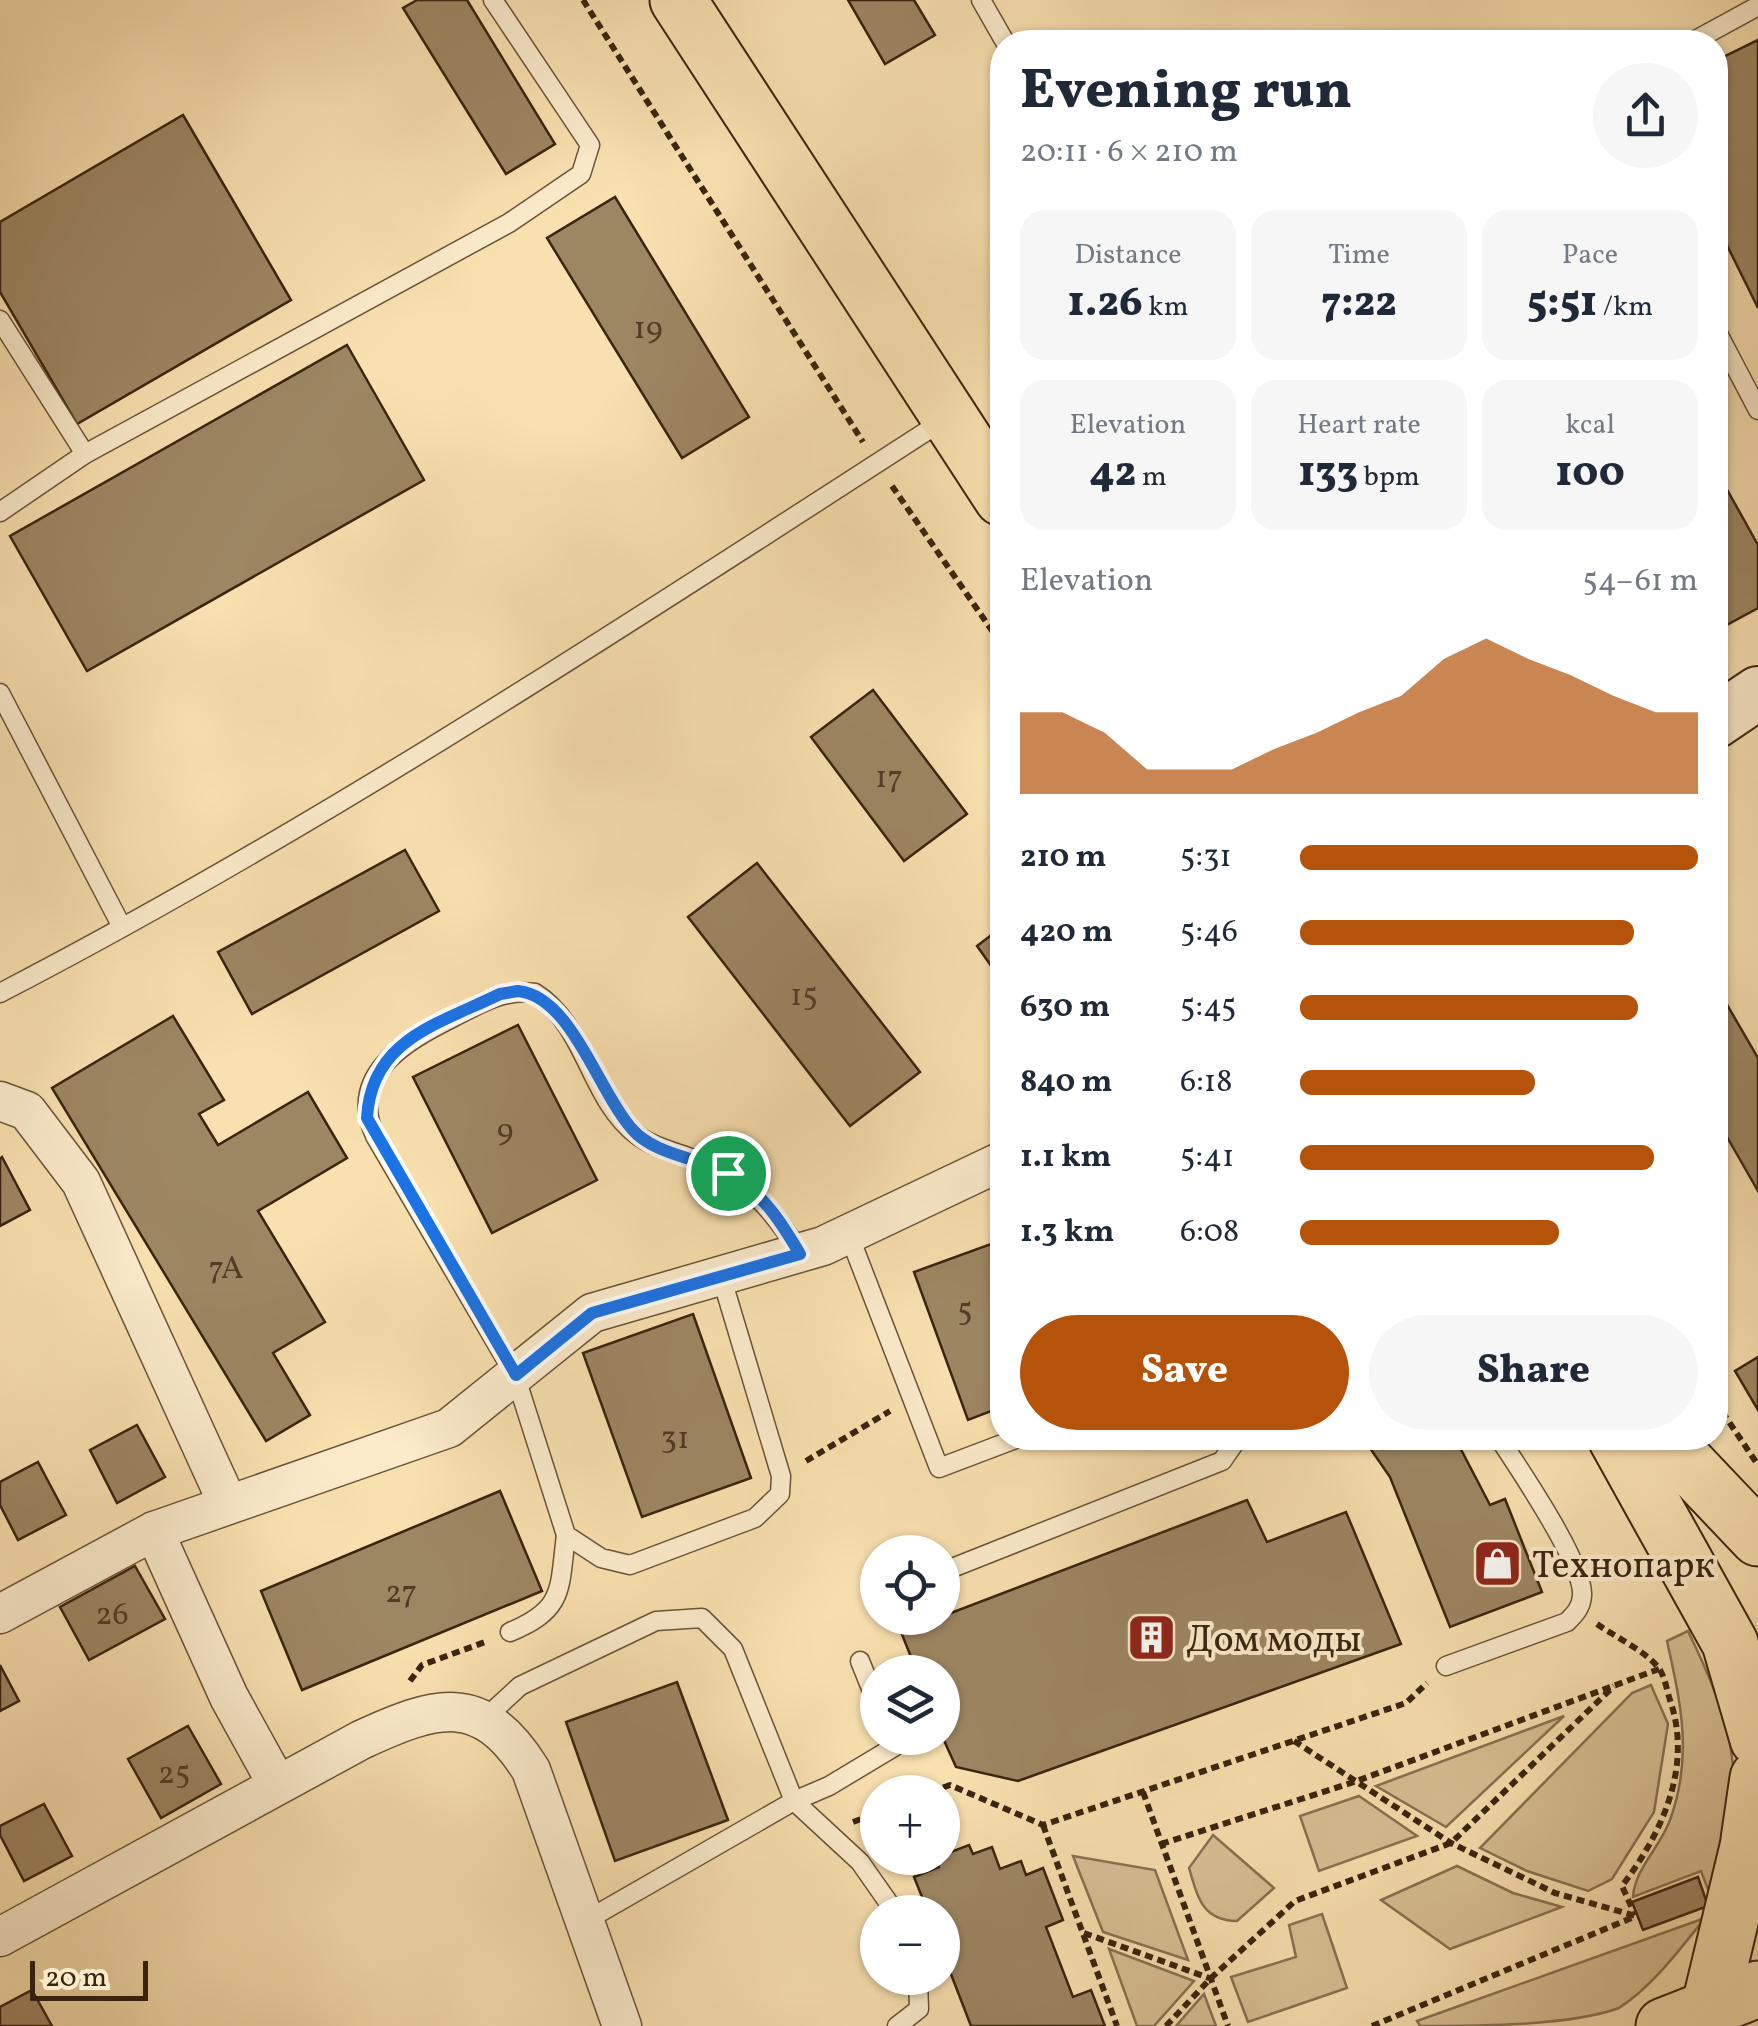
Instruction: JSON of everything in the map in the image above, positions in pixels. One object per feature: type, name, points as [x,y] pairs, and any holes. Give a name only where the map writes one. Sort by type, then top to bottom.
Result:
[{"type":"highway","points":[[678,0],[990,476]]},
{"type":"highway","points":[[1624,1450],[1744,1636],[1758,1739]]},
{"type":"highway","points":[[1674,1450],[1758,1538]]},
{"type":"highway","points":[[1709,2012],[1753,1871],[1758,1778]]},
{"type":"street","points":[[1728,713],[1758,693]]},
{"type":"street","points":[[0,1101],[28,1111],[81,1182],[228,1504]]},
{"type":"street","points":[[0,1614],[154,1532],[449,1428],[592,1313],[800,1254],[849,1236],[990,1167]]},
{"type":"street","points":[[154,1532],[229,1697],[277,1784]]},
{"type":"street","points":[[0,1938],[277,1784],[423,1712],[455,1711],[512,1740],[531,1770],[622,2026]]},
{"type":"lane","points":[[0,512],[85,454],[508,223],[581,174],[590,145],[493,0]]},
{"type":"lane","points":[[981,0],[998,30]]},
{"type":"lane","points":[[1714,30],[1758,6]]},
{"type":"lane","points":[[0,320],[85,454]]},
{"type":"lane","points":[[1728,353],[1758,410]]},
{"type":"lane","points":[[0,993],[122,928],[454,731],[948,417]]},
{"type":"lane","points":[[0,693],[122,928]]},
{"type":"lane","points":[[510,1632],[542,1618],[559,1592],[566,1535],[516,1375],[367,1118],[368,1094],[381,1064],[419,1034],[500,994],[535,992],[560,1014],[636,1134],[728,1173],[754,1190],[773,1210],[800,1254]]},
{"type":"lane","points":[[849,1236],[940,1468],[990,1449]]},
{"type":"lane","points":[[566,1535],[601,1558],[630,1564],[756,1518],[780,1494],[781,1476],[721,1276]]},
{"type":"lane","points":[[960,1565],[1222,1461],[1230,1450]]},
{"type":"lane","points":[[1446,1666],[1567,1622],[1578,1610],[1583,1592],[1551,1520],[1507,1450]]},
{"type":"lane","points":[[482,1722],[520,1686],[605,1645],[656,1621],[702,1618],[733,1649],[794,1801],[860,1862],[883,1895]]},
{"type":"lane","points":[[586,1920],[881,1755]]},
{"type":"lane","points":[[897,2026],[919,2009],[919,1995]]},
{"type":"path","points":[[583,0],[876,463],[990,628]]},
{"type":"path","points":[[781,1476],[912,1397]]},
{"type":"path","points":[[1728,1420],[1758,1465]]},
{"type":"path","points":[[1578,1610],[1659,1669],[1677,1720],[1677,1762],[1665,1818],[1622,1886],[1636,1916]]},
{"type":"path","points":[[960,1789],[1043,1825],[1406,1702],[1446,1666]]},
{"type":"path","points":[[1161,1844],[1354,1782],[1659,1669]]},
{"type":"path","points":[[1166,2026],[1210,1978],[1295,1901],[1451,1844],[1614,1686]]},
{"type":"path","points":[[1294,1740],[1451,1844],[1554,1893],[1636,1916]]},
{"type":"path","points":[[1143,1792],[1228,2026]]},
{"type":"path","points":[[1043,1825],[1117,2026]]},
{"type":"path","points":[[1372,2026],[1636,1916]]},
{"type":"path","points":[[1083,1933],[1210,1978]]},
{"type":"shaded area","points":[[1688,1631],[1727,1730],[1734,1772],[1728,1834],[1712,1900],[1701,1871],[1633,1897],[1638,1877],[1666,1830],[1677,1797],[1682,1730],[1667,1641]]},
{"type":"shaded area","points":[[1651,1685],[1668,1724],[1654,1812],[1612,1879],[1588,1891],[1527,1871],[1480,1848],[1632,1693]]},
{"type":"shaded area","points":[[1564,1716],[1446,1827],[1376,1786]]},
{"type":"shaded area","points":[[1359,1796],[1417,1836],[1319,1871],[1300,1816]]},
{"type":"shaded area","points":[[1213,1835],[1274,1888],[1237,1921],[1209,1912],[1199,1898],[1189,1868]]},
{"type":"shaded area","points":[[1073,1856],[1155,1870],[1188,1960],[1103,1932]]},
{"type":"shaded area","points":[[1457,1866],[1513,1893],[1562,1907],[1450,1949],[1381,1900]]},
{"type":"shaded area","points":[[1322,1914],[1347,1988],[1248,2022],[1231,1977],[1296,1957],[1289,1925]]},
{"type":"shaded area","points":[[1705,1918],[1655,1978],[1619,2008],[1522,2024],[1420,2026],[1417,2021]]},
{"type":"shaded area","points":[[1109,1949],[1194,1981],[1154,2026],[1137,2026]]},
{"type":"shaded area","points":[[1204,1994],[1216,2026],[1176,2026]]},
{"type":"building","points":[[417,0],[467,0],[555,144],[506,174],[403,8]]},
{"type":"building","points":[[848,0],[914,0],[935,35],[885,64]]},
{"type":"building","points":[[1758,40],[1758,308],[1728,247],[1728,55]]},
{"type":"building","points":[[183,115],[291,300],[77,424],[0,292],[0,222]]},
{"type":"building","points":[[615,197],[749,417],[682,458],[547,238]]},
{"type":"building","points":[[347,345],[424,480],[87,671],[10,536]]},
{"type":"building","points":[[1728,491],[1758,545],[1758,608],[1728,624]]},
{"type":"building","points":[[873,690],[967,814],[904,861],[811,737]]},
{"type":"building","points":[[405,850],[439,911],[252,1014],[218,952]]},
{"type":"building","points":[[757,863],[920,1072],[850,1126],[688,917]]},
{"type":"building","points":[[990,936],[990,964],[977,946]]},
{"type":"building","points":[[1728,1006],[1758,1058],[1758,1191],[1728,1139]]},
{"type":"building","points":[[173,1016],[224,1100],[199,1114],[218,1145],[308,1092],[347,1158],[258,1211],[325,1322],[273,1353],[310,1415],[266,1441],[52,1088]]},
{"type":"building","points":[[518,1025],[597,1180],[492,1233],[413,1077]]},
{"type":"building","points":[[0,1159],[30,1210],[0,1226]]},
{"type":"building","points":[[990,1244],[990,1412],[968,1420],[914,1272]]},
{"type":"building","points":[[693,1314],[751,1478],[642,1517],[583,1353]]},
{"type":"building","points":[[1758,1357],[1758,1410],[1735,1371]]},
{"type":"building","points":[[137,1425],[165,1477],[117,1503],[90,1450]]},
{"type":"building","points":[[1371,1450],[1461,1450],[1490,1505],[1505,1499],[1542,1592],[1450,1627],[1390,1477]]},
{"type":"building","points":[[38,1462],[66,1515],[18,1540],[0,1505],[0,1482]]},
{"type":"building","points":[[500,1491],[542,1591],[302,1690],[261,1591]]},
{"type":"building","name":"Дом моды","points":[[1247,1500],[1267,1542],[1346,1512],[1401,1644],[1018,1781],[956,1767],[951,1755],[960,1755],[960,1655],[910,1655],[902,1635],[960,1635],[960,1609]]},
{"type":"building","points":[[135,1566],[165,1619],[89,1660],[60,1607]]},
{"type":"building","points":[[0,1665],[19,1701],[0,1711]]},
{"type":"building","points":[[677,1682],[728,1820],[615,1861],[566,1722]]},
{"type":"building","points":[[188,1726],[221,1784],[161,1818],[128,1759]]},
{"type":"building","points":[[44,1804],[72,1856],[24,1881],[0,1835],[0,1826]]},
{"type":"building","points":[[969,1845],[973,1854],[992,1847],[1000,1869],[1021,1861],[1026,1875],[1043,1868],[1063,1920],[1046,1927],[1073,1997],[1091,1990],[1105,2026],[971,2026],[959,1995],[960,1895],[921,1895],[914,1877],[960,1875],[960,1848]]},
{"type":"building","points":[[1698,1877],[1708,1906],[1643,1930],[1632,1902]]},
{"type":"building","points":[[32,1990],[52,2026],[0,2026],[0,2007]]},
{"type":"place","name":"Технопарк","points":[[1497,1564]]},
{"type":"place","name":"Дом моды","points":[[1151,1638]]},
{"type":"route","points":[[535,992],[560,1014],[621,1116],[636,1134],[728,1173],[754,1190],[773,1210],[800,1254],[592,1313],[516,1375],[376,1136],[367,1118],[368,1094],[381,1064],[419,1034],[500,994],[535,992]]}]
